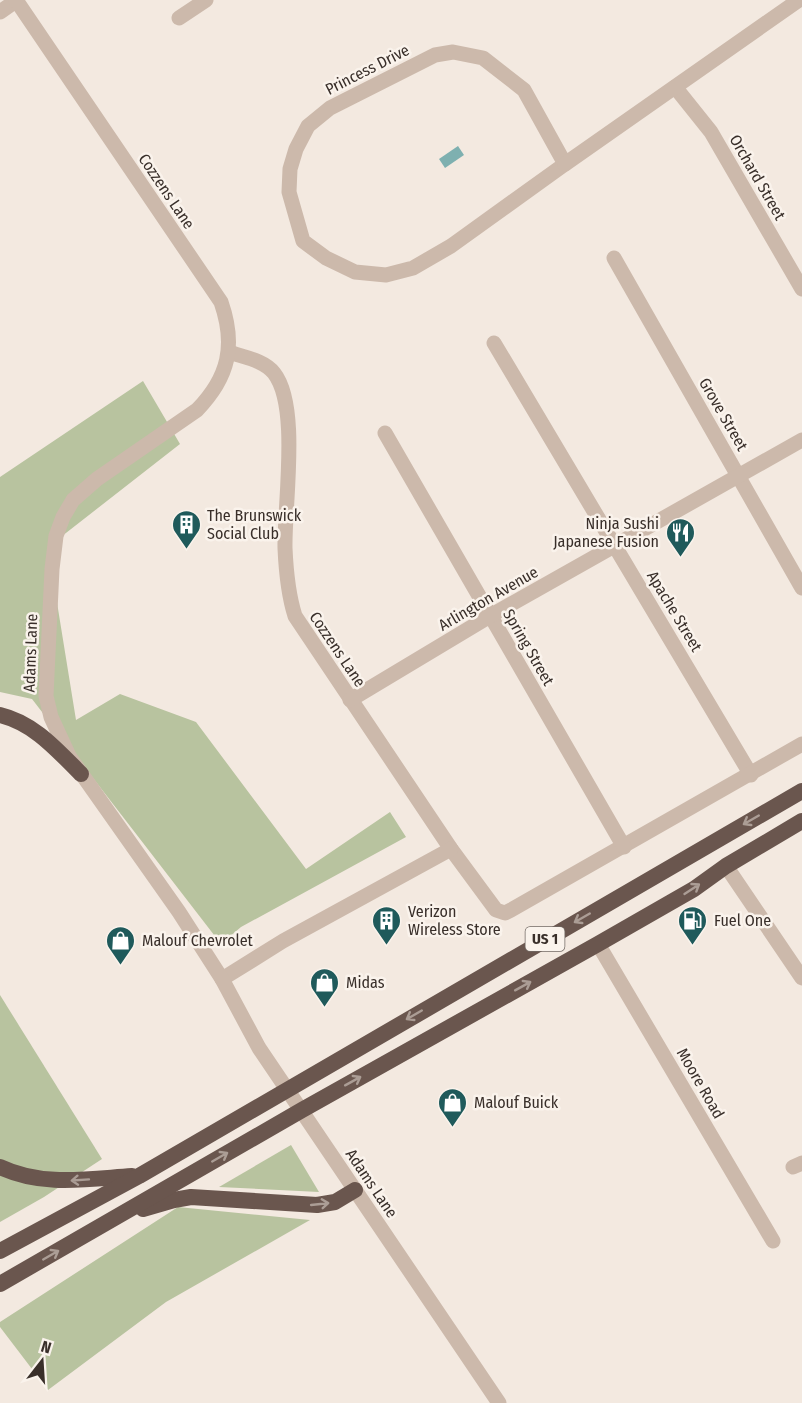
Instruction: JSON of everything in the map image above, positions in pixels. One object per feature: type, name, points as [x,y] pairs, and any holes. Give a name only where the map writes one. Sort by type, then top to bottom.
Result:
[{"type":"highway","points":[[0,715],[37,731],[81,774]]},
{"type":"highway","name":"US 1","points":[[0,1251],[139,1176],[800,792]]},
{"type":"highway","name":"US 1","points":[[0,1284],[302,1110],[694,889],[726,866],[802,821]]},
{"type":"highway","points":[[0,1167],[26,1176],[51,1180],[139,1176]]},
{"type":"highway","points":[[114,1219],[183,1198],[317,1205],[334,1202],[355,1190]]},
{"type":"street","points":[[0,12],[17,0]]},
{"type":"street","name":"Cozzens Lane","points":[[17,0],[221,303],[227,319],[229,352],[261,363],[270,369],[284,392],[287,402],[289,485],[285,548],[289,597],[295,616],[492,907],[505,913],[802,744]]},
{"type":"street","points":[[179,18],[206,0]]},
{"type":"street","name":"Princess Drive","points":[[565,164],[524,90],[483,58],[453,52],[435,55],[350,97],[330,108],[308,126],[296,149],[290,168],[289,192],[303,241],[326,258],[355,272],[386,275],[413,268],[451,246],[799,0]]},
{"type":"street","name":"Orchard Street","points":[[675,87],[711,132],[802,289]]},
{"type":"street","name":"Grove Street","points":[[614,258],[802,588]]},
{"type":"street","name":"Apache Street","points":[[494,343],[751,775]]},
{"type":"street","name":"Adams Lane","points":[[229,352],[220,378],[204,403],[86,487],[68,508],[59,526],[52,560],[46,696],[51,717],[61,740],[81,774],[179,912],[222,979],[259,1048],[499,1403]]},
{"type":"street","name":"Spring Street","points":[[385,433],[624,847]]},
{"type":"street","name":"Arlington Avenue","points":[[350,700],[490,616],[802,440]]},
{"type":"street","points":[[222,979],[283,941],[451,849]]},
{"type":"street","points":[[726,866],[802,978]]},
{"type":"street","name":"Moore Road","points":[[598,944],[772,1241]]},
{"type":"green space","points":[[143,381],[180,444],[48,547],[76,720],[120,694],[196,722],[306,869],[390,812],[406,837],[241,927],[221,944],[32,699],[0,692],[0,477]]},
{"type":"green space","points":[[0,995],[102,1159],[44,1197],[0,1222]]},
{"type":"green space","points":[[291,1145],[319,1192],[219,1187]]},
{"type":"green space","points":[[178,1207],[310,1220],[166,1302],[48,1390],[0,1327],[0,1322]]},
{"type":"water","points":[[458,146],[464,155],[445,168],[439,159]]},
{"type":"place","name":"The Brunswick Social Club","points":[[186,550]]},
{"type":"place","name":"Ninja Sushi Japanese Fusion","points":[[680,558]]},
{"type":"place","name":"Verizon Wireless Store","points":[[387,946]]},
{"type":"place","name":"Fuel One","points":[[693,946]]},
{"type":"place","name":"Malouf Chevrolet","points":[[121,966]]},
{"type":"place","name":"Midas","points":[[325,1008]]},
{"type":"place","name":"Malouf Buick","points":[[453,1128]]}]
